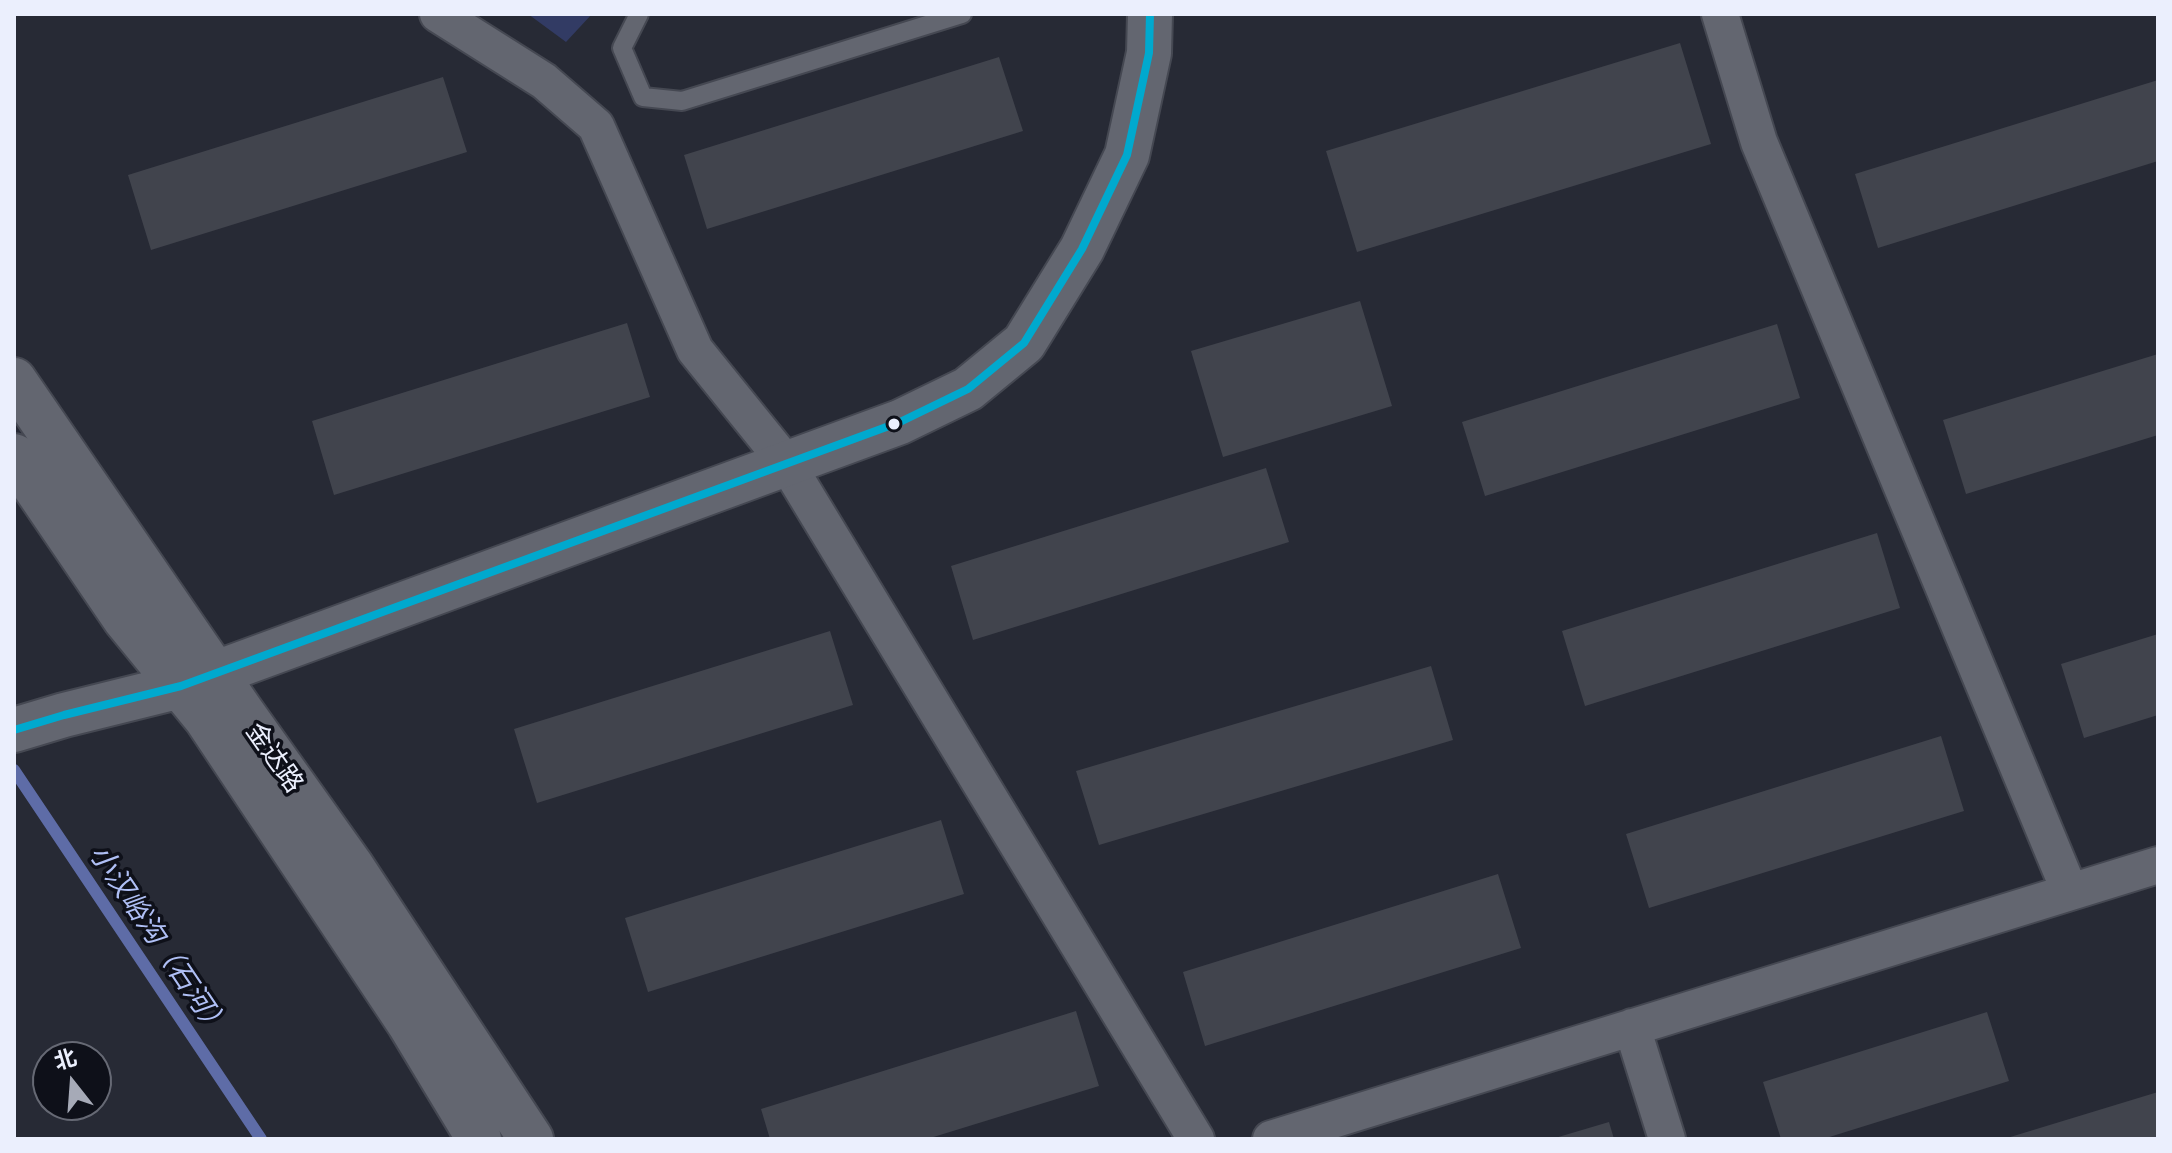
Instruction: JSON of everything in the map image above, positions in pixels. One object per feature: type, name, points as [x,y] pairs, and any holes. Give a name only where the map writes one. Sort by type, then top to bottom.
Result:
[{"type":"street","points":[[438,14],[544,81],[596,126],[695,350],[787,464],[1196,1139]]},
{"type":"street","points":[[14,730],[199,680],[900,422],[968,389],[1024,343],[1082,249],[1127,155],[1149,53],[1150,14]]},
{"type":"street","points":[[1720,14],[1759,142],[2070,892]]},
{"type":"street","name":"金达路","points":[[14,380],[199,680],[352,867],[531,1139]]},
{"type":"street","name":"金达路","points":[[14,456],[125,619],[199,680],[206,718],[409,1023],[479,1139]]},
{"type":"street","points":[[1271,1139],[2158,865]]},
{"type":"street","points":[[1632,1027],[1667,1139]]},
{"type":"lane","points":[[639,14],[622,48],[643,97],[682,101],[962,14]]},
{"type":"shaded area","points":[[528,14],[592,14],[566,42]]},
{"type":"building","points":[[1680,43],[1711,144],[1357,252],[1326,151]]},
{"type":"building","points":[[999,57],[1023,131],[707,229],[684,155]]},
{"type":"building","points":[[443,77],[467,152],[151,250],[128,175]]},
{"type":"building","points":[[2158,80],[2158,161],[1878,248],[1855,174]]},
{"type":"building","points":[[1360,301],[1392,406],[1223,457],[1191,351]]},
{"type":"building","points":[[627,323],[650,397],[334,495],[312,421]]},
{"type":"building","points":[[1777,324],[1800,398],[1485,496],[1462,422]]},
{"type":"building","points":[[2158,354],[2158,435],[1966,494],[1943,420]]},
{"type":"building","points":[[1266,468],[1289,542],[973,640],[951,566]]},
{"type":"building","points":[[1877,533],[1900,608],[1585,706],[1562,631]]},
{"type":"building","points":[[830,631],[853,705],[537,803],[514,729]]},
{"type":"building","points":[[2158,634],[2158,715],[2084,738],[2061,664]]},
{"type":"building","points":[[1431,666],[1453,740],[1099,845],[1076,771]]},
{"type":"building","points":[[1941,736],[1964,811],[1649,908],[1626,834]]},
{"type":"building","points":[[941,820],[964,894],[648,992],[625,918]]},
{"type":"building","points":[[1498,874],[1521,948],[1205,1046],[1183,972]]},
{"type":"building","points":[[1076,1011],[1099,1086],[927,1139],[770,1139],[761,1109]]},
{"type":"building","points":[[1987,1012],[2009,1081],[1823,1139],[1781,1139],[1763,1082]]},
{"type":"building","points":[[2158,1092],[2158,1139],[2007,1139],[2007,1138]]},
{"type":"building","points":[[1609,1122],[1614,1139],[1555,1139],[1555,1138]]},
{"type":"waterway","name":"小汉峪沟（石河）","points":[[14,770],[261,1139]]},
{"type":"transit line","points":[[14,730],[181,686],[900,422],[968,389],[1024,343],[1082,249],[1127,155],[1149,53],[1150,14]]}]
